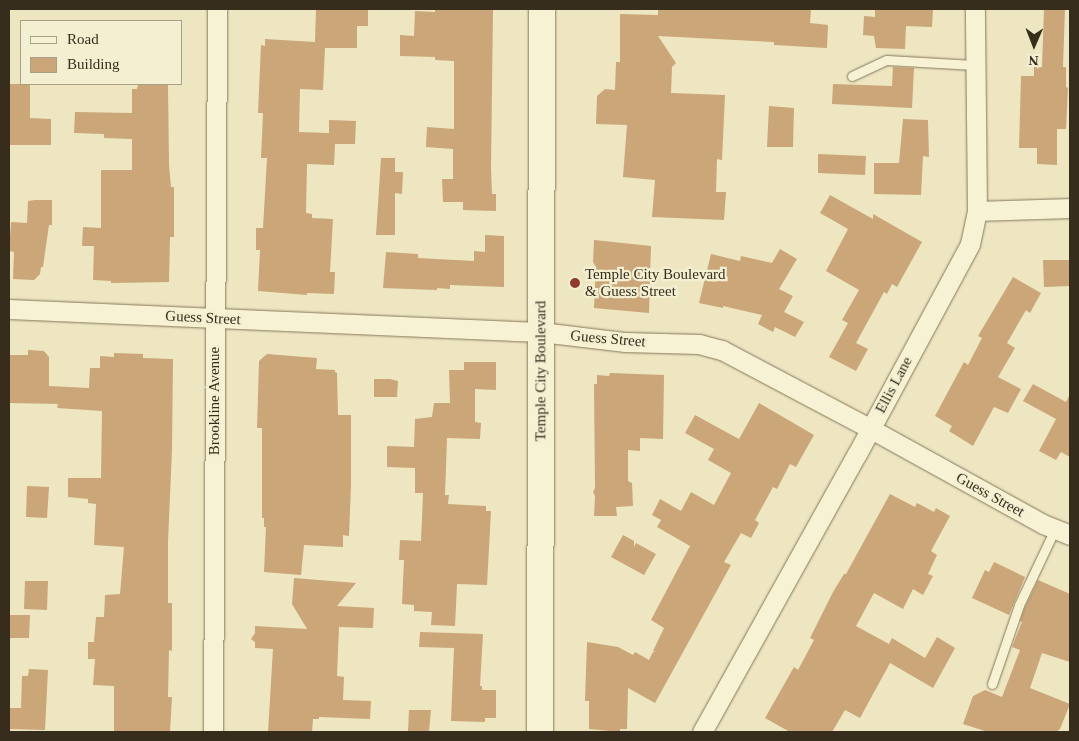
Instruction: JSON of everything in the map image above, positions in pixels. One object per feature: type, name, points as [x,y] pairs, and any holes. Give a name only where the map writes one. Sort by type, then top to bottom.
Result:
[{"type":"main road","name":"Temple City Boulevard","points":[[540,732],[542,9]]},
{"type":"street","name":"Brookline Avenue","points":[[213,732],[217,9]]},
{"type":"street","name":"Ellis Lane","points":[[702,732],[871,429],[970,244],[977,211],[974,65],[975,9]]},
{"type":"street","points":[[977,211],[1070,208]]},
{"type":"street","name":"Guess Street","points":[[9,309],[541,332],[625,342],[699,344],[722,350],[1063,532]]},
{"type":"lane","points":[[852,76],[887,60],[974,65]]},
{"type":"lane","points":[[992,684],[1019,605],[1063,532]]},
{"type":"building","points":[[316,9],[368,9],[368,26],[357,26],[357,48],[325,48],[323,90],[300,89],[299,132],[329,133],[329,120],[356,121],[355,144],[335,144],[334,165],[307,164],[306,213],[312,214],[312,218],[333,219],[330,272],[335,272],[334,294],[307,293],[307,295],[258,291],[260,250],[256,250],[256,228],[263,228],[267,158],[261,158],[263,113],[258,113],[261,45],[265,46],[265,39],[315,42]]},
{"type":"building","points":[[435,9],[493,9],[491,168],[492,194],[496,194],[496,211],[463,210],[463,202],[443,202],[442,179],[453,179],[453,149],[426,147],[427,127],[454,129],[454,61],[435,60],[435,57],[400,56],[400,35],[414,36],[415,11],[435,12]]},
{"type":"building","points":[[658,9],[811,9],[810,23],[828,25],[827,48],[774,45],[774,42],[658,36],[676,63],[672,67],[671,93],[725,95],[722,160],[717,159],[716,192],[726,192],[724,220],[652,217],[655,180],[623,177],[627,125],[596,124],[597,96],[605,89],[615,90],[616,62],[620,62],[620,14],[658,15]]},
{"type":"building","points":[[875,9],[933,9],[932,27],[906,26],[905,49],[876,48],[874,36],[863,35],[864,16],[875,17]]},
{"type":"building","points":[[1044,9],[1065,9],[1063,67],[1066,67],[1066,87],[1068,88],[1066,129],[1057,129],[1057,165],[1037,164],[1037,148],[1019,148],[1021,76],[1034,76],[1034,67],[1042,67]]},
{"type":"building","points":[[893,67],[914,68],[912,108],[832,104],[833,84],[892,86]]},
{"type":"building","points":[[9,84],[30,85],[30,118],[51,119],[51,145],[9,145]]},
{"type":"building","points":[[138,85],[168,85],[169,165],[171,187],[174,187],[174,237],[170,237],[169,282],[111,283],[111,281],[93,280],[94,246],[82,246],[83,227],[101,228],[101,170],[132,170],[132,139],[104,138],[104,134],[74,133],[75,112],[132,113],[132,89],[137,89]]},
{"type":"building","points":[[769,106],[794,108],[793,147],[767,147]]},
{"type":"building","points":[[903,119],[928,120],[929,157],[923,156],[921,195],[874,194],[874,163],[899,163]]},
{"type":"building","points":[[818,154],[866,156],[865,175],[818,173]]},
{"type":"building","points":[[381,158],[395,158],[395,172],[403,172],[402,194],[395,193],[395,235],[376,235]]},
{"type":"building","points":[[830,195],[873,219],[873,214],[922,242],[897,287],[892,284],[887,294],[884,292],[856,343],[868,349],[856,371],[829,357],[848,323],[842,320],[859,290],[826,271],[848,229],[820,213]]},
{"type":"building","points":[[52,200],[52,225],[49,225],[43,267],[41,267],[40,274],[34,280],[13,279],[14,252],[9,251],[11,222],[27,223],[28,201]]},
{"type":"building","points":[[485,235],[504,236],[504,287],[450,285],[450,289],[437,288],[437,290],[383,288],[386,252],[418,254],[418,258],[474,261],[474,251],[485,252]]},
{"type":"building","points":[[594,240],[651,246],[649,313],[594,308],[596,267],[593,262]]},
{"type":"building","points":[[780,249],[797,259],[779,289],[793,296],[784,312],[804,322],[795,337],[775,327],[773,332],[758,324],[762,315],[723,306],[723,308],[699,303],[711,254],[740,261],[741,256],[772,263]]},
{"type":"building","points":[[1043,260],[1070,260],[1070,286],[1044,287]]},
{"type":"building","points":[[1013,277],[1041,293],[1030,313],[1026,310],[1007,343],[1015,348],[998,377],[1021,389],[1008,413],[994,407],[973,446],[949,431],[952,426],[935,416],[964,362],[968,365],[982,338],[978,336]]},
{"type":"building","points":[[28,350],[44,351],[49,357],[49,386],[89,388],[90,368],[100,368],[100,356],[114,357],[114,353],[143,354],[143,358],[173,359],[168,541],[168,603],[172,603],[172,651],[169,650],[168,697],[172,697],[170,732],[114,732],[114,686],[93,685],[95,659],[88,659],[88,642],[94,642],[96,617],[104,617],[105,595],[120,594],[124,547],[94,545],[96,504],[88,503],[88,499],[68,497],[68,478],[101,478],[102,411],[57,408],[58,404],[9,403],[9,355],[28,355]]},
{"type":"building","points":[[267,354],[317,358],[316,369],[335,370],[337,373],[338,415],[351,415],[349,536],[343,535],[343,547],[304,545],[301,575],[264,572],[266,527],[264,527],[264,518],[262,518],[262,428],[257,428],[259,361]]},
{"type":"building","points":[[464,362],[496,362],[496,390],[475,389],[475,422],[481,423],[480,439],[447,438],[445,495],[449,495],[448,504],[486,506],[486,511],[491,511],[487,585],[457,584],[455,626],[431,625],[432,612],[414,611],[414,605],[402,604],[404,560],[399,560],[400,540],[421,541],[423,493],[415,493],[415,468],[387,467],[387,446],[414,447],[415,419],[432,417],[434,403],[450,403],[449,370],[464,370]]},
{"type":"building","points":[[610,373],[664,375],[663,439],[640,438],[640,451],[628,450],[628,481],[632,483],[633,506],[616,507],[617,516],[594,516],[594,384],[597,384],[597,375],[609,376]]},
{"type":"building","points":[[374,379],[398,381],[397,397],[374,397]]},
{"type":"building","points":[[1033,384],[1066,402],[1070,394],[1070,457],[1061,452],[1056,460],[1039,451],[1056,419],[1023,401]]},
{"type":"building","points":[[759,403],[814,435],[796,467],[790,464],[777,489],[773,487],[755,520],[759,523],[751,538],[741,533],[724,562],[731,565],[655,703],[628,688],[627,729],[620,729],[620,732],[589,729],[589,701],[585,701],[587,642],[618,647],[633,655],[635,652],[649,660],[653,652],[656,652],[653,651],[664,628],[651,620],[690,546],[657,527],[661,520],[652,515],[660,499],[681,511],[691,492],[714,505],[731,473],[708,460],[714,449],[685,433],[695,415],[739,439]]},
{"type":"building","points":[[27,486],[49,487],[47,518],[26,517]]},
{"type":"building","points":[[890,494],[915,507],[917,503],[934,512],[936,508],[950,516],[931,551],[937,555],[928,574],[933,576],[923,595],[913,589],[903,609],[874,593],[856,626],[889,644],[892,638],[925,658],[937,637],[955,648],[933,688],[890,663],[860,718],[845,710],[832,732],[790,732],[765,718],[794,667],[798,670],[814,640],[810,638],[833,592],[844,574],[846,574]]},
{"type":"building","points":[[623,535],[634,541],[634,547],[636,543],[656,554],[644,575],[611,557]]},
{"type":"building","points":[[994,562],[1025,577],[1009,615],[972,598],[985,570],[989,572]]},
{"type":"building","points":[[294,578],[356,583],[337,606],[374,608],[373,628],[339,627],[337,676],[344,677],[343,700],[371,701],[370,719],[319,717],[319,719],[313,719],[312,732],[268,732],[273,649],[255,648],[255,642],[251,639],[255,633],[255,626],[307,629],[292,604]]},
{"type":"building","points":[[1038,580],[1070,594],[1070,662],[1042,653],[1030,688],[1070,704],[1060,729],[1056,732],[988,732],[963,724],[973,696],[985,690],[1002,697],[1020,650],[1012,647],[1022,622],[1020,621]]},
{"type":"building","points":[[25,581],[48,581],[47,610],[24,609]]},
{"type":"building","points":[[9,615],[30,615],[29,638],[9,638]]},
{"type":"building","points":[[420,632],[483,634],[480,686],[482,686],[482,690],[496,690],[496,718],[485,718],[485,722],[451,721],[454,648],[419,647]]},
{"type":"building","points":[[29,669],[48,670],[45,730],[9,729],[9,708],[21,708],[22,676],[28,676]]},
{"type":"building","points":[[409,710],[431,710],[429,732],[408,732]]},
{"type":"place","name":"Temple City Boulevard & Guess Street","points":[[575,283]]}]
